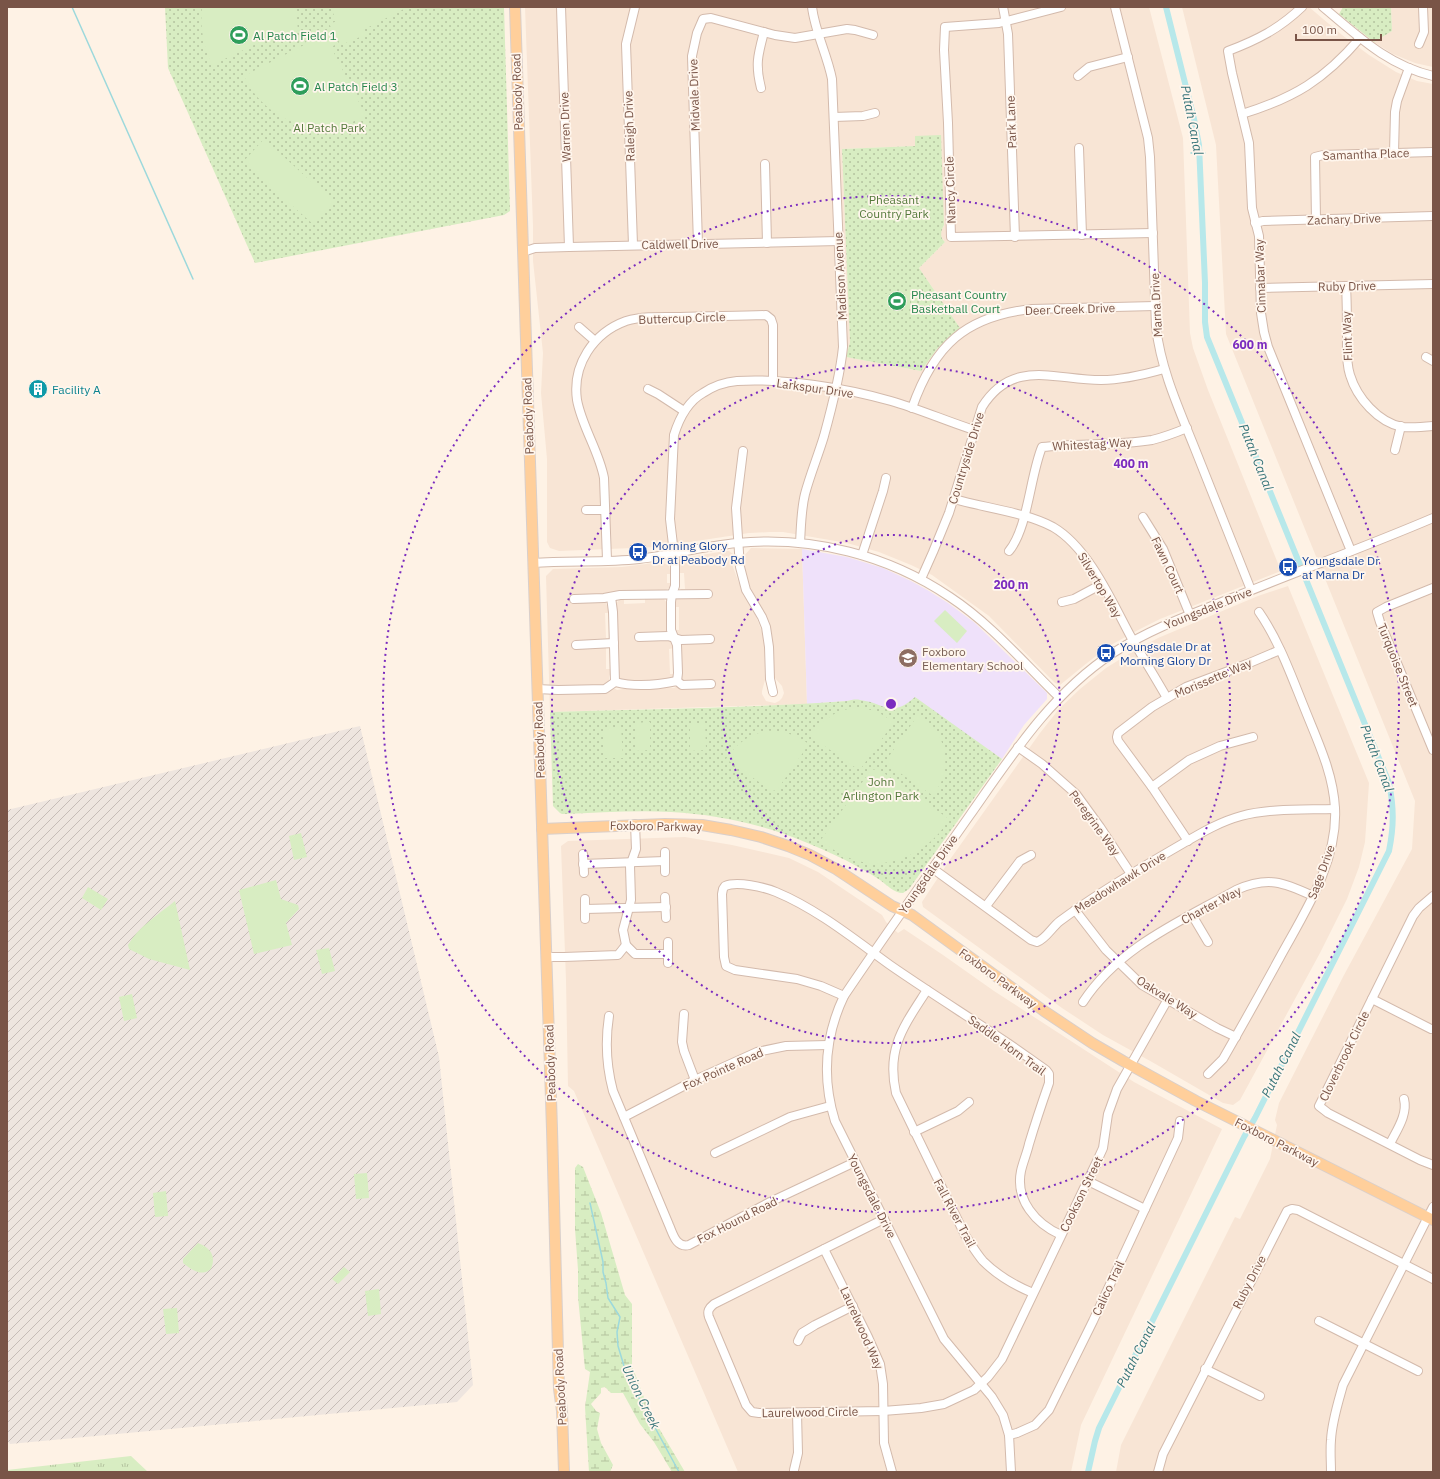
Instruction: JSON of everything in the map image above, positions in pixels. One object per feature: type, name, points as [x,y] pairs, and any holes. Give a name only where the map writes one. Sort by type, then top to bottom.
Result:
[{"type":"main road","name":"Peabody Road","points":[[515,7],[538,689],[559,1389],[562,1411],[564,1472]]},
{"type":"main road","name":"Foxboro Parkway","points":[[542,829],[635,824],[702,825],[761,837],[810,855],[836,869],[892,906],[912,915],[1044,1011],[1092,1043],[1130,1065],[1256,1131],[1430,1219]]},
{"type":"street","name":"Warren Drive","points":[[561,7],[569,247]]},
{"type":"street","name":"Raleigh Drive","points":[[633,245],[626,44],[636,7]]},
{"type":"street","name":"Madison Avenue","points":[[800,543],[805,495],[824,436],[841,367],[843,347],[832,79],[828,60],[818,34],[812,7]]},
{"type":"street","name":"Park Lane","points":[[1003,7],[1008,34],[1015,237]]},
{"type":"street","points":[[1006,21],[1061,7]]},
{"type":"street","name":"Marna Drive","points":[[1115,7],[1148,138],[1150,157],[1155,306],[1158,341],[1164,369],[1251,590]]},
{"type":"street","name":"Cinnabar Way","points":[[1302,7],[1285,22],[1267,34],[1251,43],[1228,51],[1249,143],[1250,195],[1259,236],[1262,324],[1268,347],[1351,551]]},
{"type":"street","points":[[1323,7],[1383,56],[1409,68],[1433,76]]},
{"type":"street","points":[[1420,44],[1424,32],[1423,7]]},
{"type":"street","name":"Midvale Drive","points":[[698,244],[692,56],[697,33],[703,19],[711,18],[764,32],[795,38],[846,29],[873,35]]},
{"type":"street","name":"Nancy Circle","points":[[1006,21],[945,27],[944,50],[948,123],[951,237],[1015,237],[1152,233]]},
{"type":"street","points":[[761,88],[757,71],[757,61],[764,32]]},
{"type":"street","points":[[1242,114],[1295,94],[1339,62],[1360,38]]},
{"type":"street","points":[[1078,76],[1089,67],[1128,57]]},
{"type":"street","points":[[1394,153],[1395,112],[1397,101],[1409,68]]},
{"type":"street","points":[[834,117],[863,116],[875,113]]},
{"type":"street","points":[[1079,148],[1082,235]]},
{"type":"street","name":"Samantha Place","points":[[1316,220],[1315,157],[1323,155],[1433,152]]},
{"type":"street","points":[[765,164],[767,243]]},
{"type":"street","name":"Zachary Drive","points":[[1255,223],[1263,221],[1433,216]]},
{"type":"street","name":"Caldwell Drive","points":[[523,252],[535,248],[839,241]]},
{"type":"street","name":"Ruby Drive","points":[[1260,288],[1433,284]]},
{"type":"street","name":"Flint Way","points":[[1346,286],[1347,359],[1350,374],[1363,401],[1379,416],[1401,426],[1433,426]]},
{"type":"street","name":"Deer Creek Drive","points":[[912,408],[926,373],[943,349],[964,331],[981,321],[1012,311],[1032,309],[1155,306]]},
{"type":"street","name":"Buttercup Circle","points":[[607,560],[604,478],[602,467],[581,414],[577,393],[578,374],[581,364],[595,341],[614,327],[626,321],[640,318],[766,315],[771,319],[773,325],[773,381]]},
{"type":"street","points":[[579,327],[595,341]]},
{"type":"street","name":"Countryside Drive","points":[[921,579],[954,499],[982,407],[987,398],[999,386],[1017,377],[1031,375],[1100,380],[1134,377],[1164,369]]},
{"type":"street","name":"Larkspur Drive","points":[[677,681],[677,646],[671,630],[672,594],[675,586],[674,553],[670,519],[672,452],[674,435],[678,422],[684,412],[701,394],[712,388],[736,381],[773,381],[796,383],[876,397],[974,430]]},
{"type":"street","points":[[648,389],[684,412]]},
{"type":"street","points":[[1395,450],[1401,426]]},
{"type":"street","name":"Whitestag Way","points":[[1024,516],[1042,447],[1142,441],[1166,436],[1187,428]]},
{"type":"street","points":[[743,452],[736,508],[737,543],[742,580],[766,627],[770,679],[773,692]]},
{"type":"street","points":[[862,555],[886,478]]},
{"type":"street","name":"Silvertop Way","points":[[954,499],[1024,516],[1052,526],[1074,543],[1092,566],[1133,641],[1167,698]]},
{"type":"street","points":[[586,510],[605,510]]},
{"type":"street","points":[[1009,551],[1014,545],[1024,516]]},
{"type":"street","name":"Fawn Court","points":[[1143,517],[1163,549],[1190,615]]},
{"type":"street","name":"Youngsdale Drive","points":[[1011,1472],[1009,1435],[1003,1415],[992,1397],[944,1339],[835,1121],[830,1106],[826,1070],[828,1045],[833,1025],[844,996],[932,868],[1040,718],[1059,698],[1097,665],[1133,641],[1157,628],[1433,518]]},
{"type":"street","points":[[533,563],[638,559],[737,543],[775,541],[838,548],[895,566],[921,579],[951,597],[981,621],[1059,698]]},
{"type":"street","points":[[1062,602],[1074,599],[1102,584]]},
{"type":"street","name":"Turquoise Street","points":[[1433,588],[1377,612],[1433,750]]},
{"type":"street","points":[[574,599],[611,598],[620,595],[708,594]]},
{"type":"street","points":[[611,598],[613,612],[615,682]]},
{"type":"street","name":"Sage Drive","points":[[1208,1074],[1223,1059],[1236,1037],[1313,896],[1332,847],[1334,832],[1335,809],[1333,788],[1328,769],[1280,650],[1270,628],[1259,612]]},
{"type":"street","points":[[639,637],[668,636],[680,640],[710,639]]},
{"type":"street","points":[[576,645],[614,643]]},
{"type":"street","name":"Morissette Way","points":[[1188,841],[1117,737],[1118,733],[1152,707],[1186,687],[1280,650]]},
{"type":"street","points":[[615,682],[625,685],[665,684],[677,681],[682,685],[711,684]]},
{"type":"street","points":[[538,689],[605,689],[615,682]]},
{"type":"street","points":[[1152,787],[1189,760],[1220,746],[1253,737]]},
{"type":"street","name":"Peregrine Way","points":[[1018,747],[1042,764],[1076,794],[1131,874]]},
{"type":"street","name":"Meadowhawk Drive","points":[[932,868],[986,906],[1030,940],[1037,942],[1042,940],[1053,926],[1074,910],[1131,874],[1224,822],[1242,816],[1283,810],[1335,809]]},
{"type":"street","points":[[635,824],[636,849],[630,866],[631,900],[624,930],[626,945],[635,954],[668,954]]},
{"type":"street","points":[[665,852],[665,872]]},
{"type":"street","points":[[583,854],[584,873]]},
{"type":"street","points":[[986,906],[1016,864],[1031,855]]},
{"type":"street","points":[[583,864],[665,861]]},
{"type":"street","name":"Charter Way","points":[[1083,1002],[1091,990],[1118,962],[1142,943],[1236,890],[1257,883],[1273,882],[1282,883],[1313,896]]},
{"type":"street","name":"Saddle Horn Trail","points":[[844,996],[797,979],[735,970],[726,966],[724,947],[723,889],[727,885],[736,884],[756,886],[774,891],[812,912],[839,928],[927,990],[1046,1070],[1049,1074],[1049,1083],[1021,1171],[1021,1190],[1027,1206],[1034,1216],[1061,1235]]},
{"type":"street","name":"Cloverbrook Circle","points":[[1433,896],[1419,908],[1413,916],[1319,1106],[1328,1113],[1433,1165]]},
{"type":"street","points":[[665,897],[666,918]]},
{"type":"street","points":[[584,899],[585,919]]},
{"type":"street","points":[[585,909],[666,907]]},
{"type":"street","name":"Oakvale Way","points":[[1074,910],[1106,950],[1142,985],[1217,1028],[1236,1037]]},
{"type":"street","points":[[1192,915],[1208,942]]},
{"type":"street","points":[[668,942],[668,963]]},
{"type":"street","points":[[546,957],[618,955],[626,945]]},
{"type":"street","name":"Fall River Trail","points":[[927,990],[903,1026],[895,1048],[894,1081],[896,1093],[965,1235],[976,1252],[984,1262],[996,1271],[1033,1293]]},
{"type":"street","name":"Cookson Street","points":[[981,1384],[1002,1359],[1103,1148],[1108,1114],[1117,1089],[1168,999]]},
{"type":"street","points":[[1372,999],[1431,1029]]},
{"type":"street","points":[[684,1014],[682,1042],[684,1051],[696,1080]]},
{"type":"street","points":[[609,1016],[607,1030],[607,1068],[613,1091],[624,1117]]},
{"type":"street","name":"Fox Pointe Road","points":[[624,1117],[696,1080],[762,1051],[786,1046],[828,1045]]},
{"type":"street","points":[[1390,1144],[1405,1113],[1406,1105],[1404,1100]]},
{"type":"street","points":[[914,1132],[958,1111],[969,1102]]},
{"type":"street","points":[[715,1153],[790,1117],[830,1106]]},
{"type":"street","name":"Fox Hound Road","points":[[624,1117],[675,1238],[678,1243],[683,1246],[770,1202],[855,1162]]},
{"type":"street","name":"Calico Trail","points":[[1009,1435],[1035,1425],[1049,1410],[1073,1364],[1178,1138],[1180,1121]]},
{"type":"street","points":[[1088,1181],[1145,1209]]},
{"type":"street","points":[[1331,1472],[1331,1440],[1336,1408],[1344,1385],[1404,1264],[1430,1219],[1433,1207]]},
{"type":"street","name":"Ruby Drive","points":[[1158,1472],[1163,1454],[1205,1369],[1284,1215],[1289,1209],[1300,1211],[1404,1264]]},
{"type":"street","name":"Laurelwood Circle","points":[[884,1219],[714,1304],[710,1308],[708,1312],[709,1317],[748,1409],[759,1414],[883,1411],[921,1408],[944,1404],[969,1392],[981,1384]]},
{"type":"street","name":"Laurelwood Way","points":[[824,1249],[880,1364],[883,1384],[884,1443],[892,1472]]},
{"type":"street","points":[[1404,1264],[1433,1279]]},
{"type":"street","points":[[798,1340],[802,1333],[853,1306]]},
{"type":"street","points":[[1319,1321],[1418,1371]]},
{"type":"street","points":[[1205,1369],[1260,1396]]},
{"type":"street","points":[[794,1470],[798,1453],[797,1413]]},
{"type":"shaded area","points":[[525,7],[1149,7],[1183,138],[1190,333],[1193,348],[1208,390],[1281,571],[1160,619],[1140,629],[1109,646],[1060,685],[1055,683],[989,616],[932,575],[879,552],[847,543],[783,532],[770,532],[749,533],[657,547],[559,551],[550,548],[547,542],[547,459],[541,393],[543,353],[533,261]],"holes":[[[916,146],[944,225],[941,236],[945,242],[919,268],[960,328],[937,349],[921,371],[846,357],[850,342],[842,149]]]},
{"type":"shaded area","points":[[1182,7],[1309,7],[1342,35],[1369,55],[1396,72],[1417,81],[1433,84],[1433,1472],[1116,1472],[1121,1445],[1235,1217],[1240,1219],[1270,1159],[1277,1125],[1275,1120],[1279,1103],[1344,975],[1412,849],[1415,801],[1226,334],[1216,145]]},
{"type":"shaded area","points":[[1391,7],[1433,7],[1433,67],[1415,63],[1393,54],[1374,42],[1392,31]]},
{"type":"shaded area","points":[[751,548],[802,549],[807,704],[550,712],[546,576],[553,569],[622,567],[662,562],[669,566],[671,574],[667,574],[667,583],[671,583],[670,587],[666,590],[615,591],[608,595],[605,601],[610,613],[605,613],[606,638],[610,638],[610,648],[606,648],[606,669],[612,669],[609,677],[609,683],[617,690],[629,688],[674,688],[680,684],[682,679],[681,646],[675,630],[679,630],[679,607],[674,607],[674,601],[679,597],[681,589],[685,589],[684,573],[680,573],[680,561],[684,558],[725,551],[729,551],[733,554],[734,557],[729,556],[743,595],[756,616],[762,632],[764,643],[765,680],[762,694],[766,701],[775,703],[779,701],[784,693],[782,686],[774,677],[770,628],[746,576],[743,557]]},
{"type":"shaded area","name":"Foxboro Elementary School","points":[[802,549],[847,557],[883,568],[929,591],[975,623],[1047,693],[1047,699],[1024,725],[1002,759],[985,747],[906,705],[889,709],[859,700],[807,704]]},
{"type":"shaded area","points":[[1288,586],[1369,783],[1365,842],[1359,867],[1347,899],[1320,953],[1240,1100],[1233,1105],[1223,1103],[1103,1035],[1062,1008],[923,907],[922,902],[951,858],[1040,733],[1059,709],[1080,689],[1106,668],[1158,638],[1258,596]]},
{"type":"shaded area","points":[[645,597],[662,597],[667,603],[668,630],[674,648],[669,649],[670,674],[675,674],[672,679],[626,681],[620,679],[618,674],[616,604],[619,600],[624,598],[624,604],[645,603]]},
{"type":"shaded area","points":[[360,726],[439,1057],[473,1385],[457,1402],[10,1444],[7,1440],[7,810]]},
{"type":"shaded area","points":[[685,837],[732,845],[789,858],[818,872],[882,915],[886,922],[898,933],[904,929],[994,991],[1134,1082],[1222,1129],[1081,1425],[1071,1472],[738,1472],[574,1091],[568,1086],[561,846],[568,841]]},
{"type":"green space","name":"Al Patch Park","points":[[165,7],[504,7],[510,211],[504,215],[255,263],[168,68]]},
{"type":"green space","name":"Al Patch Field 1","points":[[202,7],[296,7],[298,32],[281,35],[281,32],[212,65],[206,51],[203,37],[201,22]]},
{"type":"green space","points":[[330,7],[408,7],[361,31],[372,32],[341,45],[329,24],[337,21]]},
{"type":"green space","points":[[1343,7],[1391,7],[1392,31],[1374,42],[1339,14]]},
{"type":"green space","name":"Al Patch Field 3","points":[[326,30],[339,43],[331,47],[366,116],[350,123],[334,127],[320,128],[293,122],[269,109],[259,99],[244,76],[304,45],[312,35]]},
{"type":"green space","name":"Pheasant Country Park","points":[[941,135],[944,225],[941,234],[945,242],[919,268],[960,328],[937,349],[921,371],[846,357],[850,342],[842,149],[915,146],[915,136]]},
{"type":"green space","points":[[264,139],[334,202],[314,225],[243,162]]},
{"type":"green space","name":"Pheasant Country Basketball Court","points":[[910,293],[910,307],[884,308],[883,294]]},
{"type":"green space","points":[[945,610],[967,631],[957,643],[934,621]]},
{"type":"green space","name":"John Arlington Park","points":[[915,697],[1002,759],[909,889],[903,893],[894,890],[869,873],[823,850],[773,830],[730,819],[657,811],[562,814],[553,806],[550,712],[736,707],[852,700],[869,702],[888,708],[893,708],[907,704]]},
{"type":"green space","points":[[853,708],[876,711],[894,722],[862,767],[856,768],[810,736],[826,719],[832,715]]},
{"type":"green space","points":[[918,715],[932,725],[942,741],[944,749],[944,774],[937,789],[932,795],[887,764],[887,759]]},
{"type":"green space","points":[[650,722],[650,750],[635,751],[635,723]]},
{"type":"green space","points":[[705,723],[706,750],[690,751],[690,724]]},
{"type":"green space","points":[[603,727],[621,727],[623,758],[604,758]]},
{"type":"green space","points":[[766,731],[778,731],[789,734],[809,744],[777,790],[772,791],[726,759],[743,741]]},
{"type":"green space","points":[[878,769],[949,819],[942,830],[932,840],[909,856],[882,863],[868,863],[855,860],[837,852],[820,841],[871,770]]},
{"type":"green space","points":[[301,833],[307,857],[294,860],[289,836]]},
{"type":"green space","points":[[276,880],[281,899],[298,905],[299,909],[286,923],[292,945],[254,954],[239,890]]},
{"type":"green space","points":[[88,887],[108,899],[101,910],[82,898]]},
{"type":"green space","points":[[175,901],[190,970],[149,959],[129,949],[128,945],[137,932]]},
{"type":"green space","points":[[329,948],[335,971],[322,974],[316,950]]},
{"type":"green space","points":[[132,994],[137,1018],[124,1021],[119,997]]},
{"type":"green space","points":[[578,1164],[583,1167],[601,1213],[625,1295],[632,1304],[632,1366],[650,1413],[685,1472],[672,1472],[654,1442],[640,1424],[623,1393],[611,1393],[605,1387],[601,1388],[601,1393],[591,1404],[596,1411],[600,1413],[597,1429],[601,1443],[613,1465],[610,1472],[589,1472],[585,1407],[590,1372],[585,1369],[578,1297],[575,1229],[575,1168]]},
{"type":"green space","points":[[367,1173],[369,1198],[356,1199],[354,1174]]},
{"type":"green space","points":[[166,1191],[168,1216],[155,1217],[153,1193]]},
{"type":"green space","points":[[198,1243],[206,1247],[213,1256],[211,1269],[204,1272],[197,1272],[183,1263],[183,1259]]},
{"type":"green space","points":[[344,1267],[350,1272],[338,1284],[332,1279]]},
{"type":"green space","points":[[379,1289],[381,1314],[368,1316],[365,1291]]},
{"type":"green space","points":[[177,1308],[179,1333],[166,1334],[163,1309]]},
{"type":"green space","points":[[131,1456],[148,1472],[7,1472],[7,1470]]},
{"type":"waterway","points":[[72,7],[193,279]]},
{"type":"waterway","name":"Putah Canal","points":[[1088,1472],[1099,1428],[1389,851],[1393,825],[1393,809],[1389,783],[1207,337],[1205,322],[1205,283],[1199,145],[1166,7]]},
{"type":"waterway","name":"Putah Canal","points":[[1191,153],[1205,153]]},
{"type":"waterway","name":"Union Creek","points":[[590,1203],[603,1262],[603,1272],[608,1298],[620,1317],[617,1332],[618,1346],[624,1366],[638,1396],[679,1472]]},
{"type":"place","name":"Al Patch Field 1","points":[[239,35]]},
{"type":"place","name":"Al Patch Field 3","points":[[300,86]]},
{"type":"place","name":"Pheasant Country Basketball Court","points":[[897,301]]},
{"type":"place","name":"Facility A","points":[[38,389]]},
{"type":"place","name":"Morning Glory Dr at Peabody Rd","points":[[638,552]]},
{"type":"place","name":"Youngsdale Dr at Marna Dr","points":[[1288,567]]},
{"type":"place","name":"Youngsdale Dr at Morning Glory Dr","points":[[1106,653]]},
{"type":"place","name":"Foxboro Elementary School","points":[[908,658]]}]
